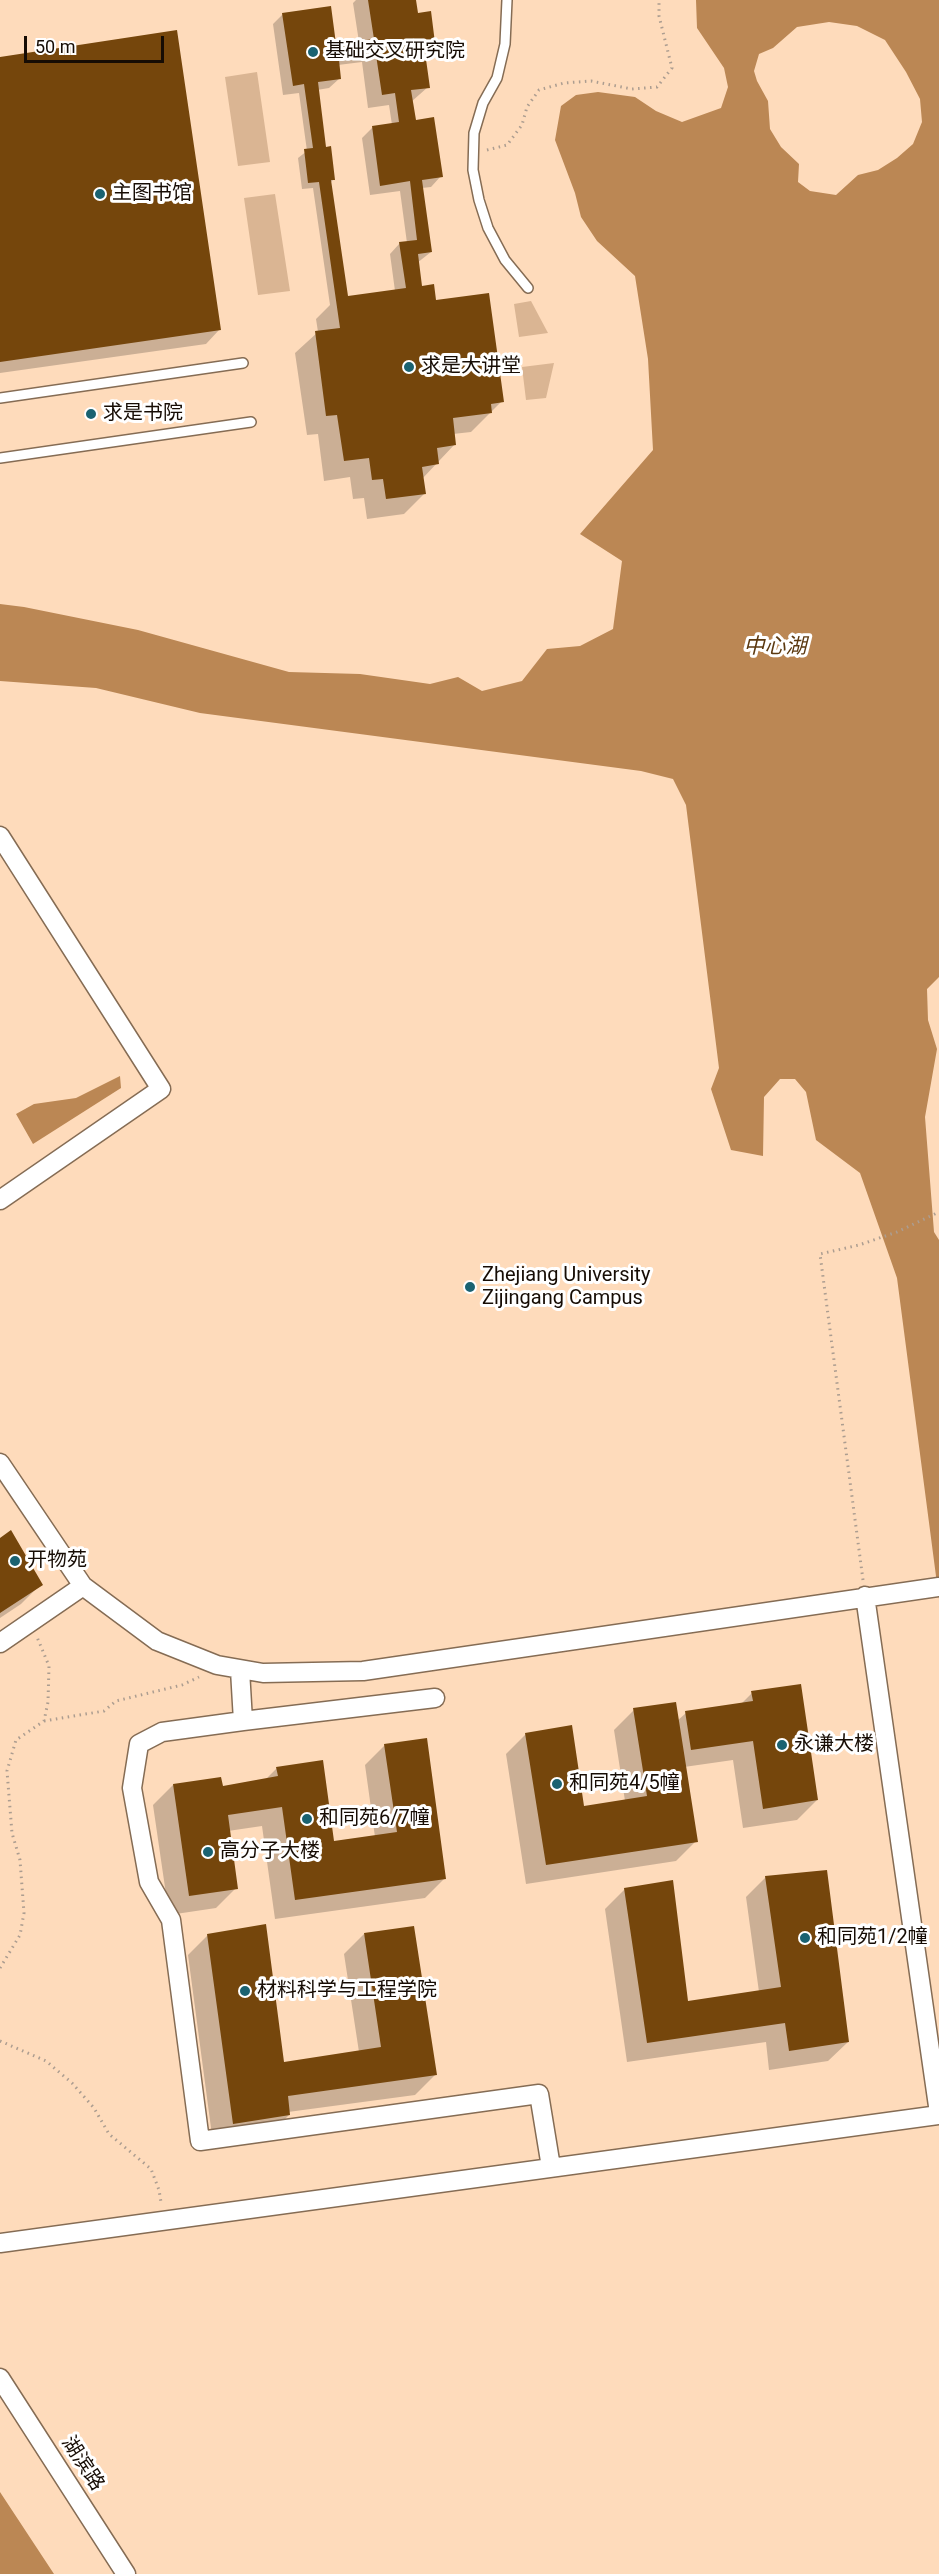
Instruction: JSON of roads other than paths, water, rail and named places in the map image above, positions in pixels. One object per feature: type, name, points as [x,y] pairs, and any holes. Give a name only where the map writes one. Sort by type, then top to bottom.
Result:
[{"type":"street","points":[[0,837],[161,1089],[0,1200]]},
{"type":"street","points":[[0,1463],[83,1586],[157,1641],[217,1665],[240,1670],[285,1673],[363,1671],[939,1587]]},
{"type":"street","points":[[0,1643],[83,1586]]},
{"type":"street","points":[[0,2243],[939,2114],[865,1596]]},
{"type":"street","points":[[240,1670],[243,1721]]},
{"type":"street","points":[[435,1698],[162,1732],[139,1744],[132,1788],[149,1882],[171,1920],[200,2125],[200,2141],[539,2094],[551,2167]]},
{"type":"street","name":"湖滨路","points":[[0,2378],[126,2574]]},
{"type":"lane","points":[[507,0],[505,44],[497,78],[483,103],[474,133],[473,154],[475,180],[488,228],[505,260],[528,288]]},
{"type":"lane","points":[[0,398],[243,363]]},
{"type":"lane","points":[[0,458],[251,422]]},
{"type":"water","name":"中心湖","points":[[696,0],[939,0],[939,977],[927,989],[928,1020],[937,1049],[925,1117],[934,1232],[939,1240],[939,1599],[897,1278],[860,1173],[816,1140],[806,1092],[795,1079],[780,1079],[764,1097],[763,1156],[731,1150],[711,1089],[719,1068],[686,805],[673,779],[641,771],[200,713],[96,688],[0,681],[0,604],[138,630],[289,672],[360,674],[430,684],[458,677],[482,691],[522,681],[547,649],[580,646],[613,629],[622,561],[580,534],[653,450],[648,359],[635,276],[597,241],[581,217],[575,193],[555,140],[561,106],[576,95],[598,92],[635,97],[656,111],[682,122],[721,108],[728,87],[724,68],[697,28]],"holes":[[[829,22],[857,26],[885,40],[920,99],[922,122],[913,144],[878,170],[858,175],[836,195],[810,191],[798,182],[799,164],[781,147],[770,129],[768,101],[754,71],[759,54],[773,48],[797,27]]]},
{"type":"water","points":[[120,1076],[121,1088],[33,1144],[16,1114],[34,1104],[76,1098]]},
{"type":"water","points":[[0,2492],[54,2574],[0,2574]]},
{"type":"place","name":"基础交叉研究院","points":[[313,52]]},
{"type":"place","name":"主图书馆","points":[[100,194]]},
{"type":"place","name":"求是大讲堂","points":[[409,367]]},
{"type":"place","name":"求是书院","points":[[91,414]]},
{"type":"place","name":"Zhejiang University Zijingang Campus","points":[[470,1287]]},
{"type":"place","name":"开物苑","points":[[15,1561]]},
{"type":"place","name":"永谦大楼","points":[[782,1745]]},
{"type":"place","name":"和同苑4/5幢","points":[[557,1784]]},
{"type":"place","name":"和同苑6/7幢","points":[[307,1819]]},
{"type":"place","name":"高分子大楼","points":[[208,1852]]},
{"type":"place","name":"和同苑1/2幢","points":[[805,1938]]},
{"type":"place","name":"材料科学与工程学院","points":[[245,1991]]}]
